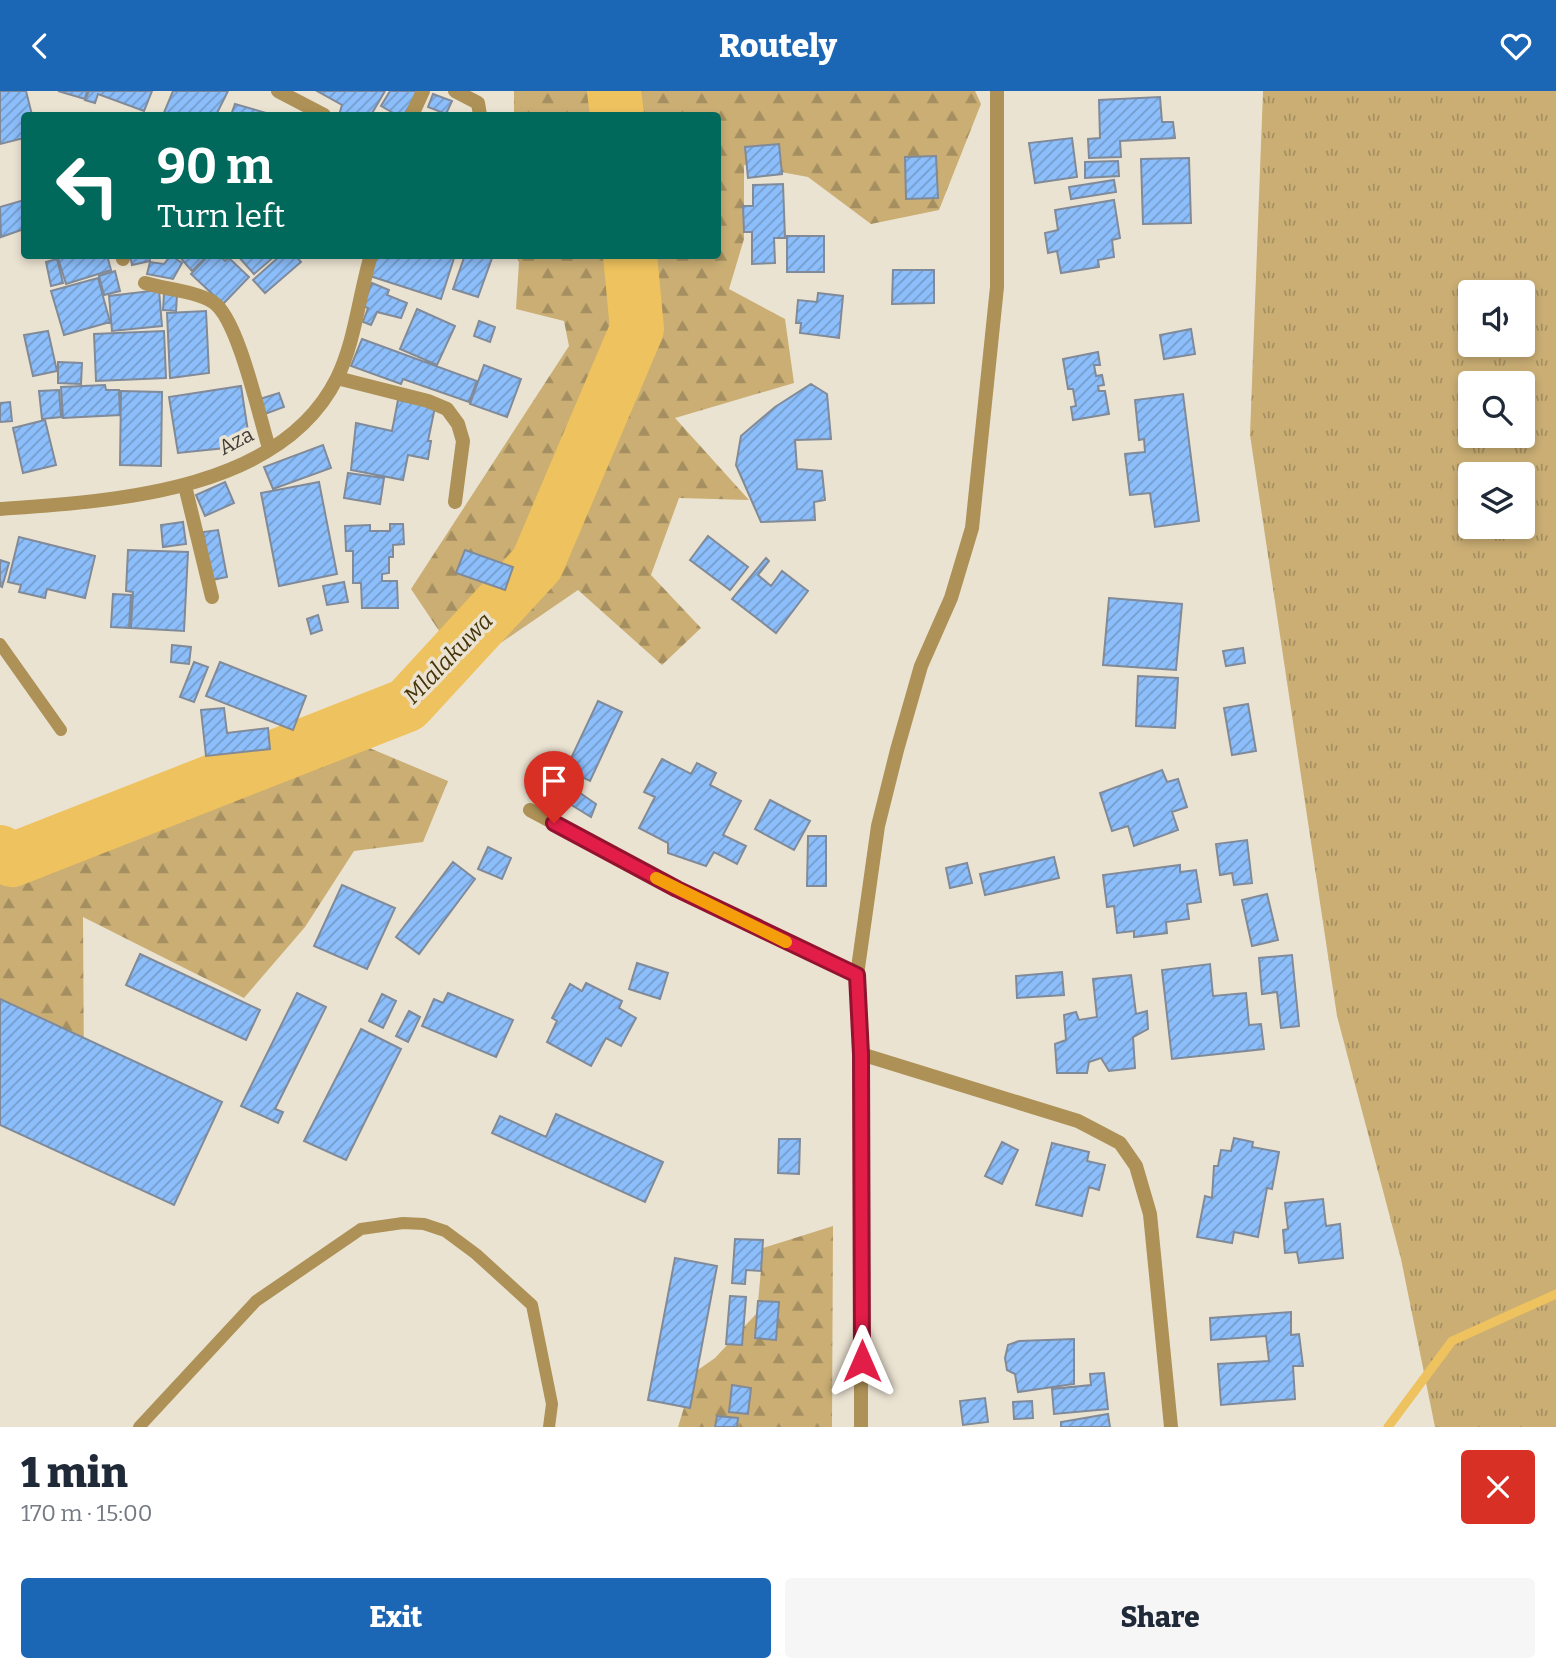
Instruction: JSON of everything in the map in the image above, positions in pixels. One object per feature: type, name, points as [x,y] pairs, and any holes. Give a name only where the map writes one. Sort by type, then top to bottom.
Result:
[{"type":"street","points":[[278,91],[318,112]]},
{"type":"street","points":[[413,112],[423,91]]},
{"type":"street","points":[[455,91],[478,103],[480,112]]},
{"type":"street","points":[[861,1427],[861,1054],[857,975],[878,826],[897,750],[921,666],[951,598],[971,528],[997,287],[997,91]]},
{"type":"street","name":"Aza","points":[[0,509],[99,502],[186,486],[240,465],[302,426],[337,378],[361,303],[368,259]]},
{"type":"street","points":[[145,283],[211,301],[224,311],[238,344],[269,448]]},
{"type":"street","points":[[337,378],[428,401],[447,409],[458,425],[463,441],[455,502]]},
{"type":"street","points":[[186,486],[212,597]]},
{"type":"street","points":[[530,810],[677,889],[857,975]]},
{"type":"street","points":[[861,1054],[1078,1121],[1120,1143],[1136,1166],[1150,1214],[1171,1427]]},
{"type":"lane","points":[[0,644],[61,730]]},
{"type":"lane","points":[[139,1427],[257,1301],[361,1229],[403,1223],[424,1224],[445,1231],[477,1254],[532,1305],[552,1404],[549,1427]]},
{"type":"green space","points":[[514,91],[975,91],[981,104],[939,210],[871,224],[808,177],[744,165],[744,239],[729,289],[785,319],[794,383],[675,418],[749,500],[679,498],[651,575],[701,628],[662,665],[578,590],[464,668],[411,589],[569,346],[564,321],[516,309],[517,259],[721,259],[721,112],[514,112]]},
{"type":"green space","points":[[1263,91],[1556,91],[1556,1427],[1435,1427],[1401,1259],[1337,1016],[1250,435]]},
{"type":"green space","points":[[367,747],[448,781],[423,842],[354,851],[305,927],[244,998],[83,917],[84,1081],[0,1057],[0,877],[15,887]]},
{"type":"green space","points":[[833,1226],[832,1427],[678,1427],[695,1372],[715,1358],[757,1313],[763,1248]]},
{"type":"building","points":[[0,91],[26,91],[31,112],[21,112],[21,139],[0,144]]},
{"type":"building","points":[[58,91],[87,91],[85,99]]},
{"type":"building","points":[[89,91],[152,91],[144,111],[98,94],[95,103],[85,100]]},
{"type":"building","points":[[173,91],[228,91],[218,112],[164,112]]},
{"type":"building","points":[[317,91],[385,91],[373,112],[340,112],[342,105]]},
{"type":"building","points":[[390,91],[418,91],[406,112],[392,112],[381,106]]},
{"type":"building","points":[[433,94],[452,101],[447,112],[428,107]]},
{"type":"building","points":[[1160,97],[1162,122],[1173,122],[1175,138],[1120,141],[1121,157],[1089,158],[1088,139],[1100,138],[1099,100]]},
{"type":"building","points":[[235,104],[263,112],[232,112]]},
{"type":"building","points":[[1072,138],[1077,177],[1035,183],[1029,143]]},
{"type":"building","points":[[779,144],[782,174],[748,178],[745,147]]},
{"type":"building","points":[[936,156],[938,198],[906,199],[905,157]]},
{"type":"building","points":[[1189,158],[1191,223],[1143,224],[1141,159]]},
{"type":"building","points":[[1118,161],[1119,176],[1085,178],[1085,162]]},
{"type":"building","points":[[1114,180],[1116,192],[1071,199],[1069,187]]},
{"type":"building","points":[[783,184],[785,238],[774,238],[775,263],[752,264],[752,232],[744,232],[743,206],[753,206],[753,185]]},
{"type":"building","points":[[1114,200],[1120,238],[1112,240],[1114,257],[1098,260],[1099,267],[1061,273],[1057,251],[1048,253],[1045,233],[1058,230],[1055,210]]},
{"type":"building","points":[[21,201],[21,230],[1,237],[0,207]]},
{"type":"building","points":[[787,236],[824,236],[824,272],[787,272]]},
{"type":"building","points":[[57,259],[63,283],[51,286],[46,262]]},
{"type":"building","points":[[58,259],[108,259],[111,270],[66,284]]},
{"type":"building","points":[[131,259],[150,259],[150,261],[132,265]]},
{"type":"building","points":[[168,259],[176,259],[182,263],[173,279],[147,274],[150,262],[164,264]]},
{"type":"building","points":[[182,259],[204,259],[192,271]]},
{"type":"building","points":[[205,259],[230,259],[249,277],[223,304],[191,274]]},
{"type":"building","points":[[241,259],[271,259],[254,274]]},
{"type":"building","points":[[277,259],[298,259],[301,262],[265,293],[253,280]]},
{"type":"building","points":[[376,259],[454,259],[441,299],[370,276]]},
{"type":"building","points":[[464,259],[492,259],[478,297],[453,289]]},
{"type":"building","points":[[893,270],[934,270],[934,303],[892,304]]},
{"type":"building","points":[[115,271],[120,291],[104,295],[99,276]]},
{"type":"building","points":[[98,278],[110,322],[64,335],[51,291]]},
{"type":"building","points":[[372,283],[389,290],[387,295],[407,303],[401,318],[377,312],[371,325],[363,322],[368,308],[363,306]]},
{"type":"building","points":[[159,290],[162,326],[112,331],[109,296]]},
{"type":"building","points":[[818,293],[843,296],[839,338],[800,333],[801,323],[796,323],[798,300],[817,302]]},
{"type":"building","points":[[164,294],[177,295],[176,311],[163,310]]},
{"type":"building","points":[[417,309],[455,326],[437,365],[400,349]]},
{"type":"building","points":[[206,311],[209,373],[170,378],[167,313]]},
{"type":"building","points":[[479,321],[495,327],[490,342],[474,336]]},
{"type":"building","points":[[1191,329],[1195,354],[1164,359],[1160,335]]},
{"type":"building","points":[[48,331],[57,371],[33,376],[24,335]]},
{"type":"building","points":[[164,331],[166,378],[96,381],[94,334]]},
{"type":"building","points":[[362,339],[477,381],[469,402],[403,379],[401,384],[351,366]]},
{"type":"building","points":[[1098,352],[1100,365],[1094,365],[1096,376],[1102,375],[1104,385],[1098,386],[1099,391],[1105,391],[1109,414],[1073,420],[1071,407],[1076,406],[1073,389],[1068,389],[1063,359]]},
{"type":"building","points":[[58,362],[82,363],[81,384],[58,383]]},
{"type":"building","points":[[484,365],[521,379],[507,417],[470,404]]},
{"type":"building","points":[[811,384],[827,394],[831,439],[795,440],[797,469],[822,471],[825,500],[814,502],[815,520],[761,522],[736,465],[741,436],[775,407]]},
{"type":"building","points":[[105,385],[106,390],[119,390],[120,415],[63,418],[61,387]]},
{"type":"building","points":[[241,386],[249,438],[234,440],[235,447],[178,453],[169,397]]},
{"type":"building","points":[[59,390],[61,417],[42,419],[39,391]]},
{"type":"building","points":[[121,391],[162,392],[161,466],[120,465]]},
{"type":"building","points":[[279,393],[284,407],[265,414],[260,399]]},
{"type":"building","points":[[1183,394],[1199,521],[1155,527],[1150,493],[1130,495],[1125,454],[1145,452],[1144,439],[1139,440],[1135,400]]},
{"type":"building","points":[[398,400],[435,407],[428,441],[431,441],[428,459],[408,455],[403,480],[351,470],[356,423],[392,431]]},
{"type":"building","points":[[10,402],[12,421],[0,422],[0,403]]},
{"type":"building","points":[[45,420],[56,465],[23,473],[13,428]]},
{"type":"building","points":[[323,445],[331,468],[273,489],[264,467]]},
{"type":"building","points":[[348,473],[384,478],[380,504],[344,498]]},
{"type":"building","points":[[225,482],[234,503],[205,516],[196,495]]},
{"type":"building","points":[[319,482],[337,574],[279,586],[261,493]]},
{"type":"building","points":[[183,522],[186,544],[163,547],[161,525]]},
{"type":"building","points":[[390,524],[403,524],[404,544],[393,545],[393,557],[389,557],[389,573],[382,574],[382,581],[397,581],[398,608],[362,608],[361,583],[353,583],[353,551],[346,551],[345,526],[370,525],[370,531],[390,531]]},
{"type":"building","points":[[218,530],[227,577],[212,580],[203,532]]},
{"type":"building","points":[[708,536],[748,567],[730,590],[690,560]]},
{"type":"building","points":[[19,537],[95,556],[85,598],[47,589],[45,598],[19,592],[21,585],[8,582]]},
{"type":"building","points":[[128,550],[188,552],[184,631],[131,628],[133,592],[126,591]]},
{"type":"building","points":[[465,550],[513,567],[505,590],[456,573]]},
{"type":"building","points":[[766,558],[769,561],[758,575],[771,586],[782,571],[808,591],[776,633],[732,599]]},
{"type":"building","points":[[0,560],[9,563],[2,587],[0,586]]},
{"type":"building","points":[[344,582],[348,602],[327,605],[323,586]]},
{"type":"building","points":[[113,594],[131,595],[129,628],[111,627]]},
{"type":"building","points":[[1109,598],[1182,604],[1176,670],[1103,665]]},
{"type":"building","points":[[318,615],[322,630],[311,634],[307,619]]},
{"type":"building","points":[[172,645],[191,647],[189,664],[171,662]]},
{"type":"building","points":[[1243,648],[1245,663],[1226,666],[1223,651]]},
{"type":"building","points":[[194,662],[208,667],[194,702],[180,697]]},
{"type":"building","points":[[220,662],[306,696],[293,730],[206,696]]},
{"type":"building","points":[[1138,676],[1178,678],[1175,728],[1136,726]]},
{"type":"building","points":[[598,701],[622,712],[590,781],[566,769]]},
{"type":"building","points":[[1248,704],[1256,751],[1232,755],[1224,708]]},
{"type":"building","points":[[224,708],[227,733],[268,728],[270,749],[206,756],[201,710]]},
{"type":"building","points":[[662,759],[691,774],[697,763],[716,773],[710,785],[741,801],[723,835],[746,846],[737,864],[714,852],[706,866],[668,853],[668,843],[639,828],[655,797],[644,792]]},
{"type":"building","points":[[1162,770],[1167,782],[1178,779],[1187,807],[1172,812],[1178,830],[1134,846],[1128,826],[1112,831],[1100,793]]},
{"type":"building","points":[[573,788],[596,804],[591,817],[565,801]]},
{"type":"building","points":[[770,800],[810,821],[794,850],[755,829]]},
{"type":"building","points":[[808,836],[826,836],[826,886],[807,886]]},
{"type":"building","points":[[1247,840],[1252,883],[1234,885],[1232,873],[1220,875],[1216,844]]},
{"type":"building","points":[[488,847],[511,858],[502,879],[478,869]]},
{"type":"building","points":[[1054,857],[1059,878],[985,895],[980,874]]},
{"type":"building","points":[[453,862],[475,879],[419,954],[396,937]]},
{"type":"building","points":[[967,863],[972,883],[950,888],[946,868]]},
{"type":"building","points":[[1180,865],[1180,872],[1196,870],[1201,902],[1187,904],[1189,919],[1166,922],[1167,933],[1134,937],[1134,931],[1117,933],[1114,906],[1107,907],[1103,875]]},
{"type":"building","points":[[342,885],[395,908],[367,969],[314,946]]},
{"type":"building","points":[[1267,894],[1278,940],[1252,946],[1242,900]]},
{"type":"building","points":[[140,954],[260,1010],[246,1040],[126,985]]},
{"type":"building","points":[[1292,955],[1299,1026],[1281,1028],[1277,992],[1262,994],[1259,958]]},
{"type":"building","points":[[637,963],[668,973],[660,999],[629,989]]},
{"type":"building","points":[[1210,964],[1213,996],[1246,993],[1249,1025],[1261,1024],[1264,1049],[1172,1059],[1162,970]]},
{"type":"building","points":[[1062,972],[1064,995],[1017,998],[1016,976]]},
{"type":"building","points":[[1131,975],[1136,1014],[1147,1011],[1148,1029],[1133,1037],[1135,1068],[1109,1071],[1101,1058],[1089,1062],[1087,1073],[1057,1073],[1055,1044],[1066,1040],[1064,1015],[1076,1012],[1079,1020],[1097,1017],[1093,979]]},
{"type":"building","points":[[586,983],[622,1001],[619,1008],[636,1018],[621,1046],[606,1038],[591,1066],[547,1042],[557,1021],[552,1018],[570,984],[582,991]]},
{"type":"building","points":[[297,993],[326,1007],[275,1109],[283,1112],[278,1123],[241,1106]]},
{"type":"building","points":[[448,993],[513,1020],[496,1057],[422,1026],[434,999],[443,1003]]},
{"type":"building","points":[[382,994],[396,1001],[383,1028],[369,1021]]},
{"type":"building","points":[[0,999],[222,1102],[174,1205],[0,1125]]},
{"type":"building","points":[[409,1011],[420,1017],[408,1042],[396,1036]]},
{"type":"building","points":[[361,1029],[401,1049],[346,1160],[304,1141]]},
{"type":"building","points":[[556,1114],[663,1162],[645,1202],[492,1133],[500,1116],[546,1137]]},
{"type":"building","points":[[1234,1138],[1253,1142],[1252,1147],[1279,1152],[1272,1189],[1267,1188],[1258,1237],[1234,1232],[1232,1243],[1197,1237],[1205,1196],[1212,1198],[1214,1166],[1218,1166],[1221,1150],[1231,1151]]},
{"type":"building","points":[[779,1139],[800,1139],[799,1174],[778,1173]]},
{"type":"building","points":[[1002,1142],[1018,1150],[1002,1184],[985,1176]]},
{"type":"building","points":[[1052,1143],[1089,1152],[1087,1161],[1105,1165],[1099,1190],[1089,1187],[1082,1216],[1036,1205]]},
{"type":"building","points":[[1323,1199],[1326,1226],[1340,1224],[1343,1258],[1299,1263],[1297,1252],[1285,1253],[1283,1230],[1288,1229],[1285,1203]]},
{"type":"building","points":[[735,1239],[763,1240],[761,1271],[746,1270],[745,1284],[732,1283]]},
{"type":"building","points":[[675,1258],[717,1266],[690,1408],[648,1400]]},
{"type":"building","points":[[730,1296],[746,1297],[742,1345],[726,1344]]},
{"type":"building","points":[[758,1301],[779,1302],[776,1340],[755,1338]]},
{"type":"building","points":[[1291,1312],[1291,1335],[1299,1334],[1303,1366],[1293,1366],[1295,1399],[1221,1405],[1218,1364],[1269,1361],[1266,1336],[1211,1340],[1210,1318]]},
{"type":"building","points":[[1074,1339],[1074,1384],[1018,1392],[1015,1374],[1007,1370],[1005,1358],[1008,1345],[1019,1341]]},
{"type":"building","points":[[1104,1373],[1108,1409],[1054,1414],[1052,1389],[1091,1385],[1090,1374]]},
{"type":"building","points":[[732,1385],[751,1388],[748,1414],[729,1412]]},
{"type":"building","points":[[985,1398],[988,1422],[963,1425],[960,1401]]},
{"type":"building","points":[[1032,1401],[1033,1418],[1014,1419],[1013,1402]]},
{"type":"building","points":[[1108,1414],[1110,1427],[1061,1427],[1061,1422]]},
{"type":"building","points":[[717,1416],[738,1418],[737,1427],[715,1427]]},
{"type":"waterway","name":"Mlalakuwa","points":[[614,91],[617,112]]},
{"type":"waterway","name":"Mlalakuwa","points":[[0,852],[12,860],[407,705],[537,564],[637,329],[630,259]]},
{"type":"waterway","points":[[1388,1427],[1452,1341],[1556,1294]]},
{"type":"slow traffic","points":[[656,878],[786,942]]},
{"type":"route","points":[[554,823],[677,889],[857,975],[861,1054],[862,1361]]}]
